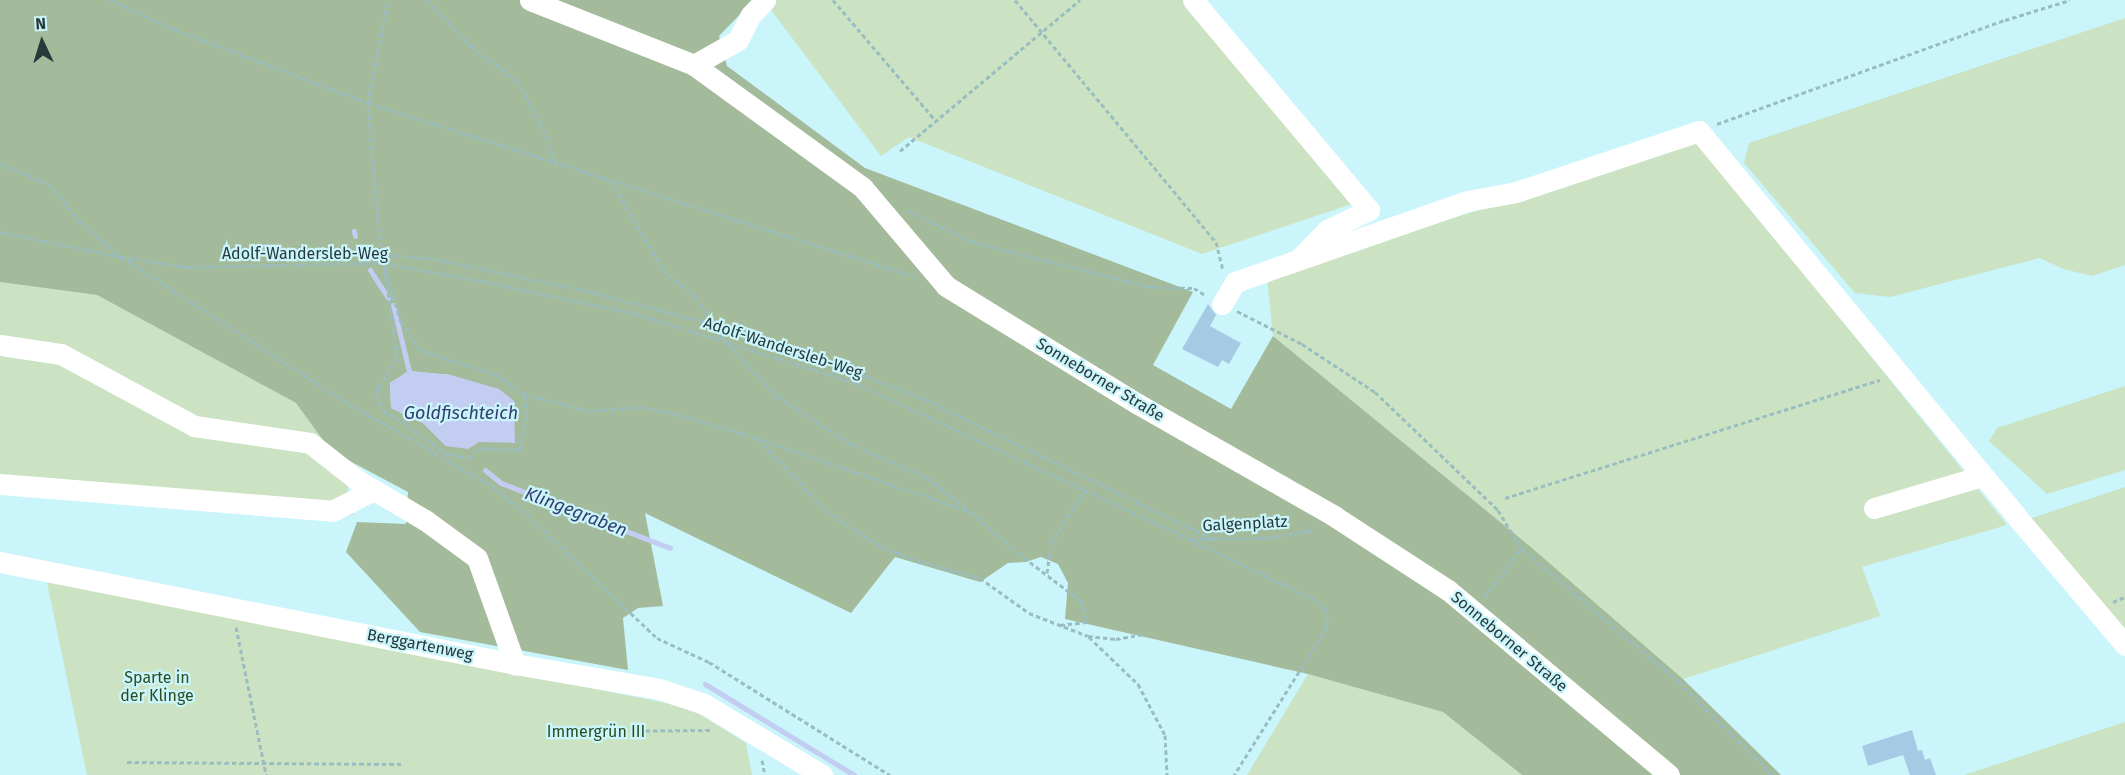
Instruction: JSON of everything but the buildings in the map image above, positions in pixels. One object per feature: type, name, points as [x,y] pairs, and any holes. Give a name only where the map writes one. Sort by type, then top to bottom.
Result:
[{"type":"street","name":"Sonneborner Straße","points":[[531,0],[694,65],[863,188],[946,286],[1138,404],[1334,516],[1448,590],[1669,775]]},
{"type":"street","points":[[694,65],[738,40],[751,15],[765,0]]},
{"type":"street","points":[[1193,0],[1369,210],[1327,230],[1297,260]]},
{"type":"street","points":[[1222,304],[1235,282],[1468,201],[1516,192],[1699,131],[1982,476],[2125,645]]},
{"type":"street","points":[[0,345],[61,354],[194,426],[310,443],[374,490],[425,520],[477,558],[515,664]]},
{"type":"street","points":[[1874,508],[1982,476]]},
{"type":"street","points":[[0,484],[332,511],[374,490]]},
{"type":"street","name":"Berggartenweg","points":[[0,562],[515,664],[659,689],[704,704],[822,775]]},
{"type":"path","points":[[110,0],[176,30],[368,103],[946,286]]},
{"type":"path","points":[[388,0],[368,103],[381,254],[401,322],[420,350],[497,375],[524,393],[589,411],[642,407],[757,438],[971,512]]},
{"type":"path","points":[[427,0],[471,46],[517,81],[540,122],[555,161]]},
{"type":"path","points":[[833,0],[936,121]]},
{"type":"path","points":[[1015,0],[1216,242],[1224,274]]},
{"type":"path","points":[[900,152],[1080,0]]},
{"type":"path","points":[[1699,131],[2004,20],[2070,0]]},
{"type":"path","points":[[0,164],[49,184],[79,221],[122,257],[343,400],[492,486],[527,515],[657,638],[709,662],[890,775]]},
{"type":"path","points":[[610,178],[663,270],[696,297],[723,339],[778,397],[849,443],[928,478],[1018,553],[1081,601],[1087,622],[1057,625]]},
{"type":"path","points":[[906,209],[970,241],[1150,287],[1194,288],[1302,344],[1375,392],[1498,510],[1521,548],[1679,682],[1773,775]]},
{"type":"path","name":"Adolf-Wandersleb-Weg","points":[[0,232],[122,257],[186,267],[384,263],[637,314],[723,339],[853,382],[1316,600],[1327,615],[1327,627],[1234,775]]},
{"type":"path","points":[[381,254],[435,259],[583,290],[713,324],[859,372],[926,400],[1213,539]]},
{"type":"path","points":[[384,263],[398,358],[378,388],[376,395],[383,411],[402,421],[445,453],[469,458],[479,448],[519,450],[527,416],[524,393]]},
{"type":"path","points":[[1505,498],[1898,374]]},
{"type":"path","points":[[757,438],[826,511],[882,547],[922,562],[980,578],[1029,613],[1088,636],[1116,639],[1144,634]]},
{"type":"path","points":[[1047,573],[1051,543],[1084,491]]},
{"type":"path","name":"Galgenplatz","points":[[1189,539],[1267,538],[1308,531],[1334,516]]},
{"type":"path","points":[[1474,614],[1521,548]]},
{"type":"path","points":[[232,608],[266,775]]},
{"type":"path","points":[[1088,636],[1137,684],[1165,735],[1167,775]]},
{"type":"path","points":[[593,731],[716,730]]},
{"type":"path","points":[[127,762],[402,764]]},
{"type":"green space","points":[[0,0],[754,0],[719,36],[727,66],[865,168],[1193,292],[1153,365],[1231,409],[1273,336],[1532,548],[1683,679],[1781,775],[1522,775],[1443,712],[1308,674],[1065,619],[1068,583],[1058,564],[1041,557],[1026,562],[1008,563],[980,582],[895,557],[851,613],[645,513],[663,606],[638,608],[623,618],[628,670],[420,632],[346,552],[357,522],[406,524],[408,492],[331,451],[296,403],[97,295],[0,282]],"holes":[[[409,371],[451,375],[446,446],[423,423],[391,408],[390,383]]]},
{"type":"green space","points":[[776,0],[1194,0],[1361,201],[1202,254],[909,137],[881,156],[768,6]]},
{"type":"green space","points":[[2125,18],[2125,265],[2092,276],[2063,269],[2040,258],[1890,297],[1855,293],[1744,163],[1749,143]]},
{"type":"green space","points":[[1698,142],[2007,525],[1862,567],[1880,616],[1683,679],[1532,548],[1273,336],[1267,276]]},
{"type":"green space","points":[[0,282],[97,295],[296,403],[344,468],[353,515],[0,489]]},
{"type":"green space","points":[[2125,386],[2125,470],[2047,494],[1989,441],[1997,428]]},
{"type":"green space","points":[[2125,487],[2125,632],[2029,519]]},
{"type":"green space","name":"Sparte in der Klinge","points":[[46,578],[690,708],[746,743],[752,775],[87,775]]},
{"type":"green space","points":[[1308,674],[1443,712],[1522,775],[1247,775]]},
{"type":"green space","points":[[2125,722],[2125,775],[1964,775]]},
{"type":"water","name":"Goldfischteich","points":[[409,371],[451,375],[499,389],[514,401],[515,443],[479,442],[468,449],[446,446],[423,423],[391,408],[390,383]]},
{"type":"waterway","name":"Klingegraben","points":[[354,231],[355,236]]},
{"type":"waterway","name":"Klingegraben","points":[[358,249],[361,256]]},
{"type":"waterway","name":"Klingegraben","points":[[370,270],[388,298]]},
{"type":"waterway","name":"Klingegraben","points":[[393,305],[409,371],[413,375]]},
{"type":"waterway","name":"Klingegraben","points":[[485,470],[501,483],[670,548]]},
{"type":"waterway","name":"Klingegraben","points":[[705,684],[854,775]]},
{"type":"park label","name":"Immergrün III","points":[[596,732]]}]
